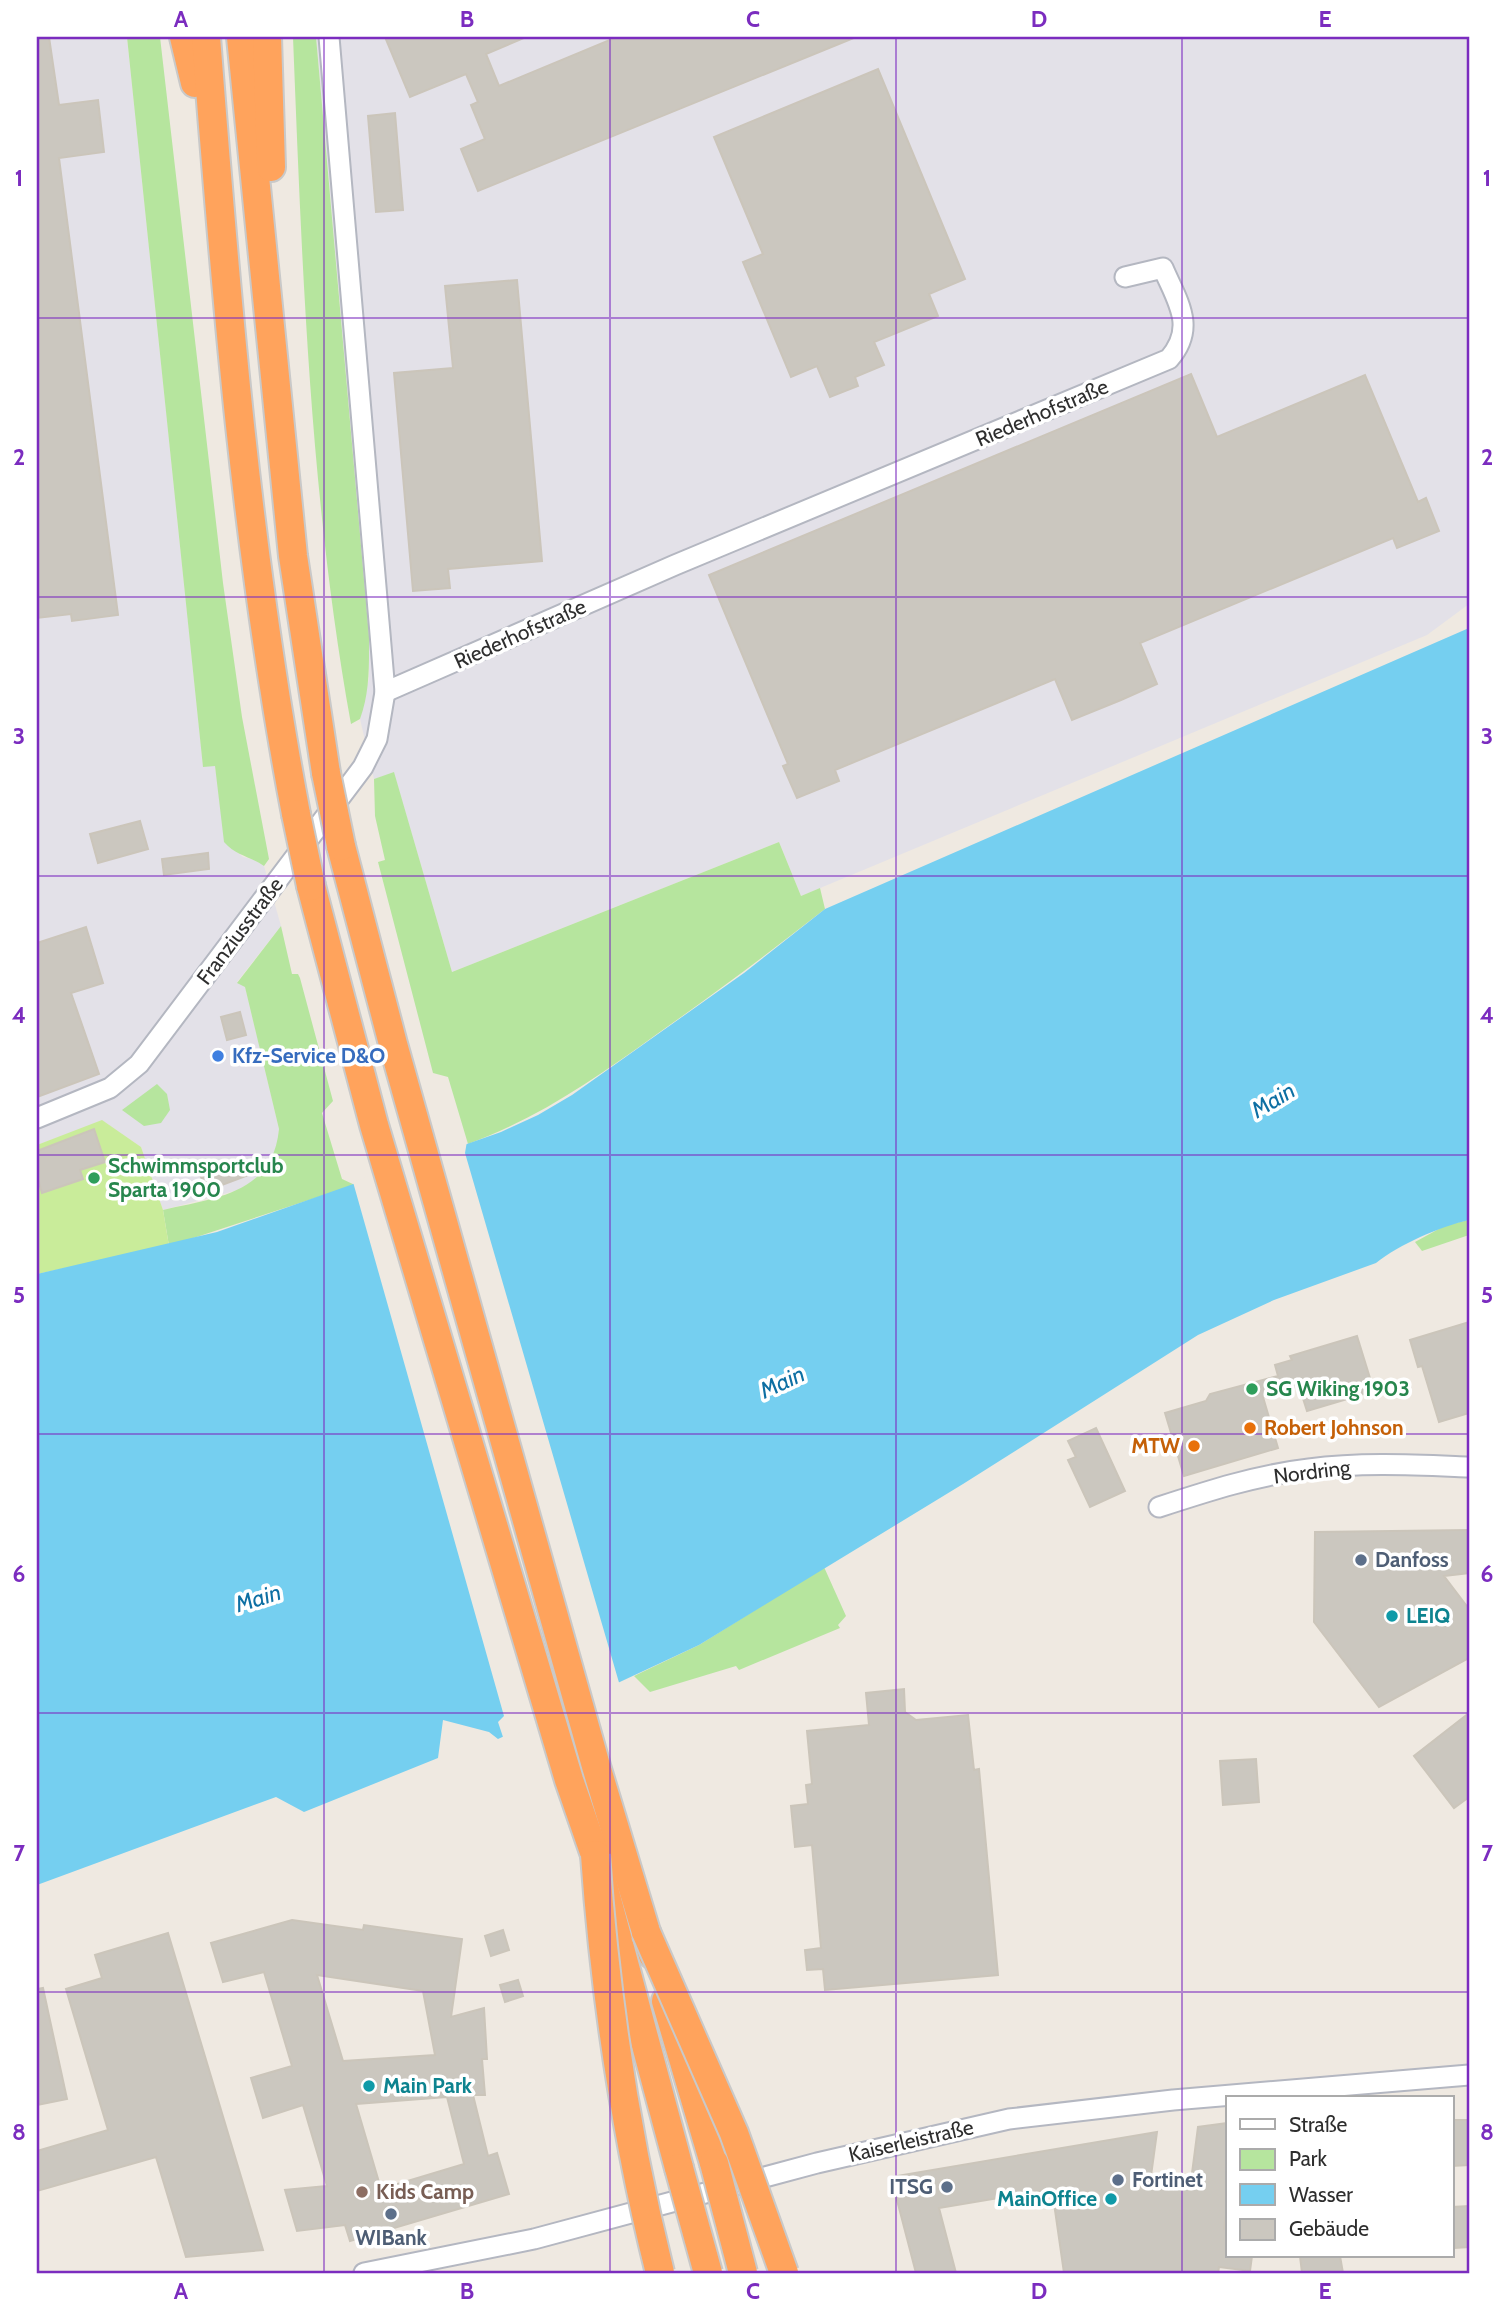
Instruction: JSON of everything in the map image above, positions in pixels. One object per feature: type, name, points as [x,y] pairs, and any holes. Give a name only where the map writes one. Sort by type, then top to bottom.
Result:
[{"type":"highway","points":[[184,37],[216,171]]},
{"type":"highway","points":[[206,37],[216,171],[257,581],[275,705],[311,886],[374,1125],[569,1780],[595,1856],[708,2273]]},
{"type":"highway","points":[[241,37],[293,556],[326,773],[341,846],[412,1114],[596,1766],[743,2273]]},
{"type":"highway","points":[[267,37],[272,202],[270,331]]},
{"type":"highway","points":[[595,1856],[604,1964],[635,2158],[660,2273]]},
{"type":"highway","points":[[646,1931],[734,2133],[784,2273]]},
{"type":"street","points":[[329,37],[385,692]]},
{"type":"street","name":"Riederhofstraße","points":[[385,692],[675,565],[1169,359],[1183,340],[1184,329],[1182,312],[1163,268],[1125,277]]},
{"type":"street","name":"Franziusstraße","points":[[37,1118],[110,1088],[139,1064],[363,767],[377,739],[385,692]]},
{"type":"street","name":"Nordring","points":[[1158,1507],[1240,1482],[1308,1469],[1388,1464],[1469,1467]]},
{"type":"street","name":"Kaiserleistraße","points":[[364,2273],[534,2239],[817,2163],[1009,2119],[1173,2099],[1469,2075]]},
{"type":"shaded area","points":[[37,37],[127,37],[203,766],[215,766],[225,842],[243,857],[264,866],[281,926],[237,982],[245,986],[279,1129],[277,1148],[268,1166],[255,1180],[238,1190],[163,1210],[141,1147],[103,1121],[37,1145]]},
{"type":"shaded area","points":[[316,37],[1469,37],[1469,604],[1427,635],[801,896],[779,842],[452,972],[394,773],[374,779],[360,719],[369,678],[369,636]]},
{"type":"green space","points":[[127,37],[160,37],[223,583],[242,717],[269,859],[264,866],[233,850],[224,842],[215,766],[203,767]]},
{"type":"green space","points":[[293,37],[316,37],[369,636],[366,699],[360,719],[351,724],[337,639],[317,468],[304,295]]},
{"type":"green space","points":[[394,772],[452,972],[779,842],[801,896],[820,888],[825,909],[721,988],[589,1081],[519,1122],[468,1144],[448,1077],[433,1073],[378,862],[385,860],[375,816],[374,779]]},
{"type":"green space","points":[[281,926],[292,974],[298,974],[300,978],[333,1101],[322,1113],[342,1179],[355,1185],[169,1246],[163,1210],[221,1196],[238,1189],[253,1180],[266,1167],[274,1151],[279,1129],[245,987],[237,983]]},
{"type":"green space","points":[[157,1084],[167,1094],[170,1110],[161,1123],[144,1126],[122,1110]]},
{"type":"green space","name":"Schwimmsportclub Sparta 1900","points":[[102,1120],[141,1147],[163,1210],[169,1246],[37,1274],[37,1145]]},
{"type":"green space","points":[[1469,1220],[1469,1235],[1422,1251],[1415,1242],[1446,1225]]},
{"type":"green space","points":[[824,1567],[846,1616],[838,1625],[840,1628],[739,1670],[736,1666],[650,1692],[634,1676],[699,1645]]},
{"type":"water","name":"Main","points":[[1469,628],[1469,1220],[1408,1243],[1376,1263],[1274,1300],[1198,1335],[963,1484],[699,1645],[498,1739],[489,1732],[443,1720],[438,1758],[304,1812],[276,1797],[37,1885],[37,1274],[217,1232],[501,1132],[572,1095],[744,973],[825,909]]},
{"type":"pier","points":[[467,1141],[465,1153],[620,1686],[504,1740],[498,1722],[504,1716],[353,1182]]},
{"type":"building","points":[[37,37],[49,37],[59,105],[98,100],[104,152],[59,158],[118,615],[72,621],[71,614],[37,618]]},
{"type":"building","points":[[385,37],[526,37],[486,54],[499,86],[617,37],[856,37],[478,191],[461,149],[485,139],[471,105],[478,102],[466,74],[410,97]]},
{"type":"building","points":[[878,69],[965,279],[929,294],[938,316],[874,342],[884,365],[855,377],[858,386],[830,397],[817,366],[791,377],[743,262],[763,254],[714,137]]},
{"type":"building","points":[[395,113],[403,210],[376,212],[368,116]]},
{"type":"building","points":[[517,280],[542,561],[448,569],[450,588],[413,591],[394,373],[453,368],[445,286]]},
{"type":"building","points":[[1191,374],[1217,437],[1365,375],[1418,502],[1426,498],[1439,531],[1397,548],[1393,538],[1140,643],[1157,684],[1121,700],[1072,720],[1055,679],[835,770],[839,781],[797,798],[783,766],[788,764],[709,575]]},
{"type":"building","points":[[140,821],[148,849],[98,863],[90,834]]},
{"type":"building","points":[[208,853],[209,869],[164,875],[162,859]]},
{"type":"building","points":[[86,927],[103,983],[71,993],[99,1074],[37,1097],[37,943]]},
{"type":"building","points":[[240,1012],[246,1035],[227,1040],[221,1017]]},
{"type":"building","points":[[94,1129],[105,1162],[80,1170],[83,1179],[42,1193],[37,1176],[37,1151]]},
{"type":"building","points":[[239,1159],[246,1176],[206,1191],[200,1174]]},
{"type":"building","points":[[1469,1322],[1469,1413],[1439,1422],[1422,1366],[1418,1367],[1410,1340]]},
{"type":"building","points":[[1357,1336],[1374,1391],[1307,1411],[1299,1386],[1263,1397],[1278,1448],[1184,1476],[1165,1413],[1206,1401],[1210,1394],[1278,1376],[1275,1365],[1292,1360],[1290,1356]]},
{"type":"building","points":[[1096,1428],[1125,1491],[1090,1507],[1068,1460],[1076,1457],[1068,1441]]},
{"type":"building","name":"LEIQ","points":[[1469,1530],[1469,1573],[1444,1576],[1469,1609],[1469,1658],[1379,1707],[1314,1622],[1315,1532]]},
{"type":"building","points":[[904,1689],[905,1712],[916,1720],[968,1715],[974,1770],[979,1769],[998,1975],[825,1990],[823,1969],[807,1970],[805,1950],[821,1948],[812,1845],[795,1847],[791,1806],[808,1804],[806,1785],[812,1784],[807,1731],[869,1725],[866,1693]]},
{"type":"building","points":[[1469,1713],[1469,1797],[1454,1808],[1414,1756]]},
{"type":"building","points":[[1256,1759],[1259,1802],[1223,1805],[1220,1761]]},
{"type":"building","name":"Main Park","points":[[292,1920],[363,1930],[364,1925],[462,1939],[451,2017],[484,2008],[487,2059],[482,2059],[485,2095],[473,2095],[488,2156],[497,2153],[509,2194],[350,2241],[345,2225],[297,2231],[285,2190],[327,2186],[303,2105],[263,2118],[251,2078],[292,2066],[264,1972],[223,1982],[211,1943]],"holes":[[[317,1975],[423,1991],[435,2055],[343,2061]],[[447,2097],[464,2164],[381,2189],[356,2104]]]},
{"type":"building","points":[[503,1930],[509,1950],[491,1956],[485,1936]]},
{"type":"building","points":[[168,1933],[263,2250],[186,2257],[156,2157],[37,2191],[37,2151],[108,2130],[66,1989],[102,1978],[95,1955]]},
{"type":"building","points":[[518,1980],[523,1996],[505,2002],[500,1985]]},
{"type":"building","points":[[43,1988],[67,2099],[37,2105],[37,1989]]},
{"type":"building","points":[[1454,2120],[1469,2120],[1469,2165],[1454,2166]]},
{"type":"building","name":"MainOffice","points":[[1226,2123],[1226,2258],[1252,2258],[1250,2271],[1219,2267],[1218,2273],[1064,2273],[1052,2189],[939,2208],[956,2273],[916,2273],[891,2177],[1157,2132],[1150,2183],[1190,2189],[1198,2127]]},
{"type":"building","points":[[1469,2206],[1469,2247],[1455,2248],[1454,2207]]},
{"type":"building","points":[[1300,2258],[1340,2258],[1343,2273],[1302,2273]]},
{"type":"place","name":"Kfz-Service D&O","points":[[218,1056]]},
{"type":"place","name":"Schwimmsportclub Sparta 1900","points":[[94,1178]]},
{"type":"place","name":"SG Wiking 1903","points":[[1252,1389]]},
{"type":"place","name":"Robert Johnson","points":[[1250,1428]]},
{"type":"place","name":"MTW","points":[[1194,1446]]},
{"type":"place","name":"Danfoss","points":[[1361,1560]]},
{"type":"place","name":"LEIQ","points":[[1392,1616]]},
{"type":"place","name":"Main Park","points":[[369,2086]]},
{"type":"place","name":"Fortinet","points":[[1118,2180]]},
{"type":"place","name":"ITSG","points":[[947,2187]]},
{"type":"place","name":"Kids Camp","points":[[362,2192]]},
{"type":"place","name":"MainOffice","points":[[1111,2199]]},
{"type":"place","name":"WIBank","points":[[391,2214]]}]
